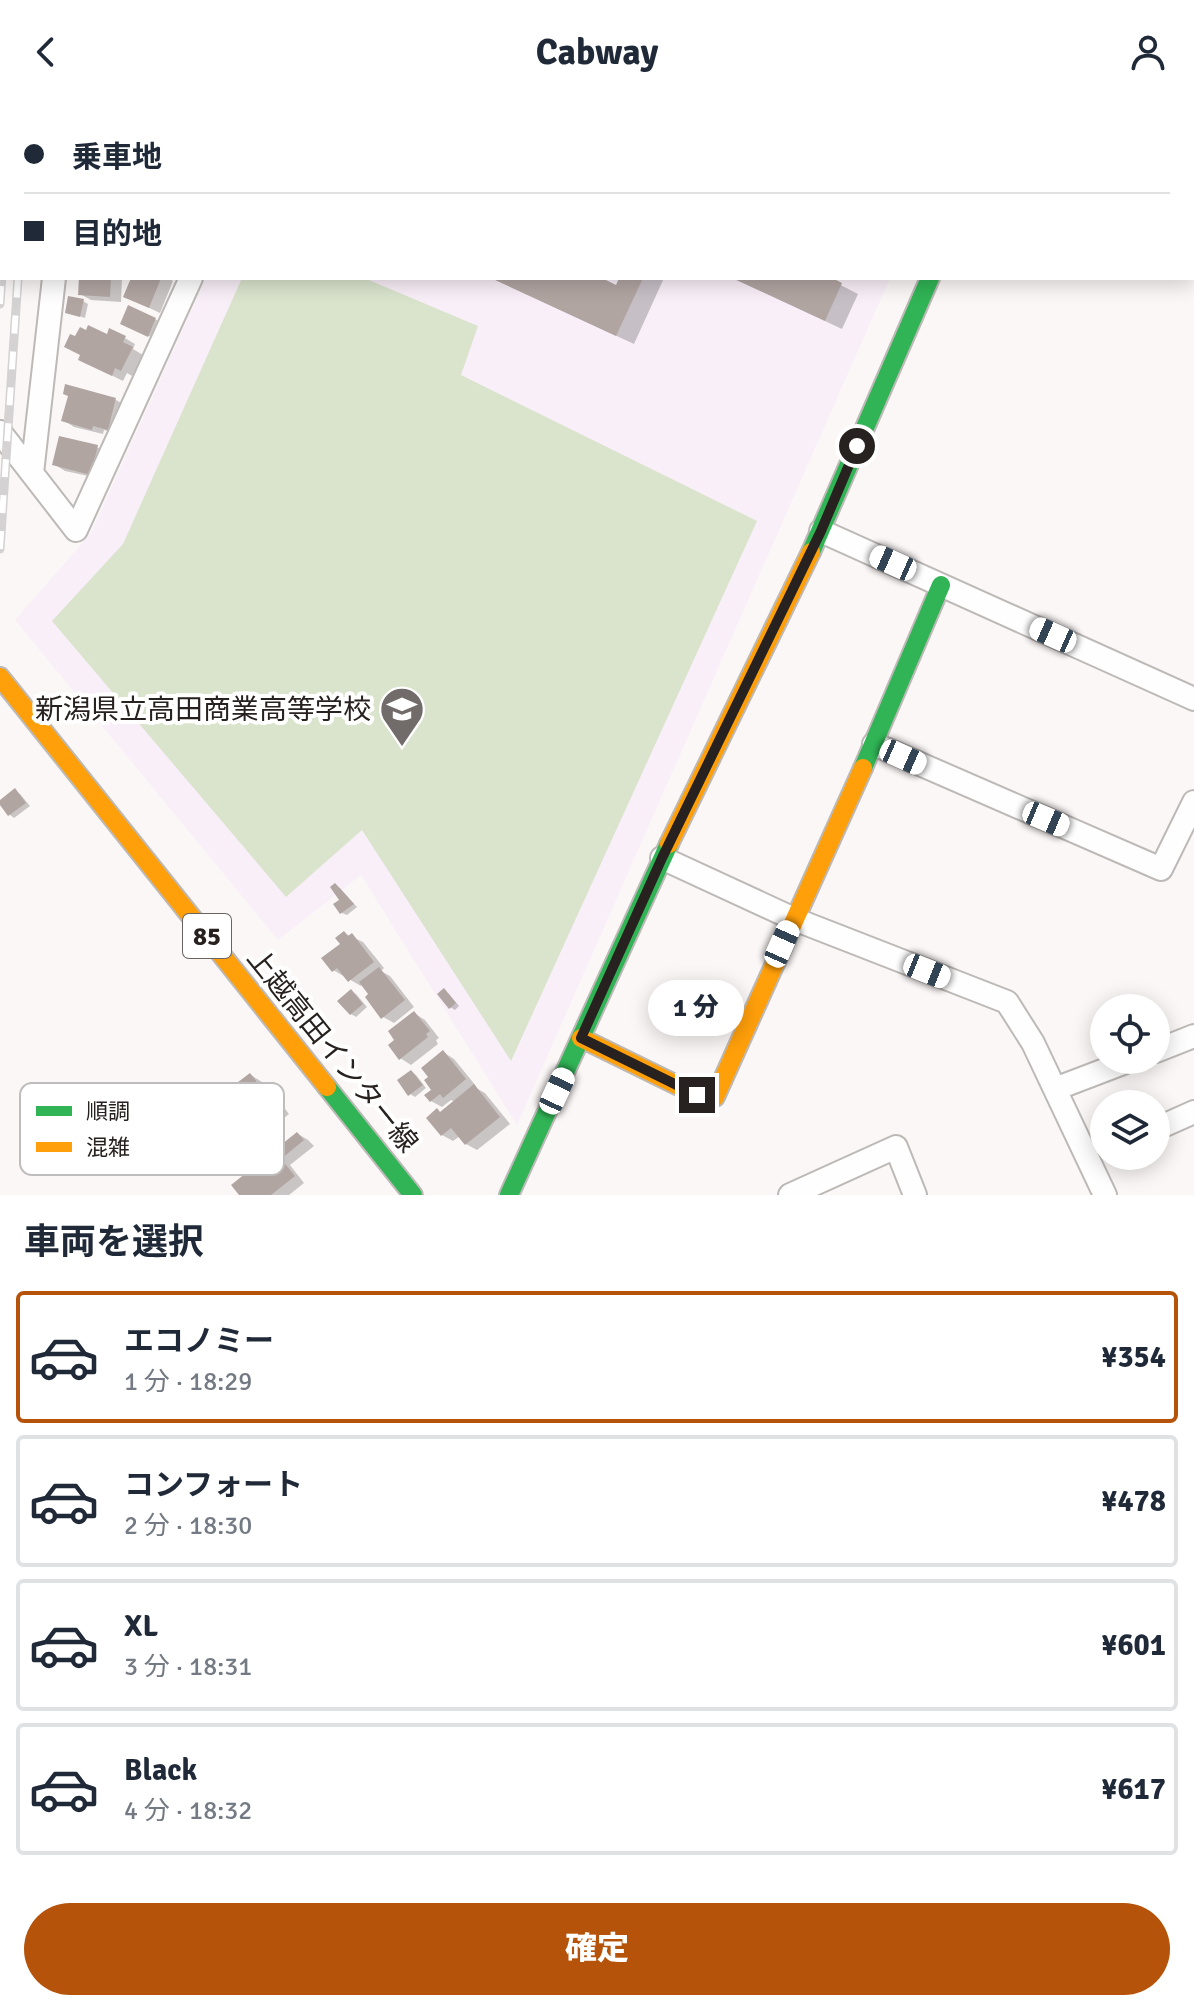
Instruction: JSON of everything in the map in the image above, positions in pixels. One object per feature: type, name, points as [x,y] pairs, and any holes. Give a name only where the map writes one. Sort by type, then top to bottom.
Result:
[{"type":"street","points":[[32,473],[54,280]]},
{"type":"street","points":[[0,432],[76,530],[190,280]]},
{"type":"street","points":[[509,1195],[662,858],[821,531],[929,280]]},
{"type":"street","points":[[821,531],[1194,699]]},
{"type":"street","points":[[581,1038],[697,1095],[715,1097],[874,744],[941,585]]},
{"type":"street","name":"上越高田インター線","points":[[0,677],[413,1195]]},
{"type":"street","points":[[874,744],[1161,869],[1194,802]]},
{"type":"street","points":[[662,858],[794,919],[1007,1002],[1090,1146]]},
{"type":"street","points":[[1170,1045],[1194,1036]]},
{"type":"street","points":[[1055,1089],[1094,1074]]},
{"type":"street","points":[[1170,1123],[1194,1112]]},
{"type":"street","points":[[790,1195],[896,1147],[915,1195]]},
{"type":"street","points":[[1099,1170],[1105,1195]]},
{"type":"shaded area","name":"新潟県立高田商業高等学校","points":[[205,280],[889,280],[517,1125],[361,875],[278,940],[15,620],[91,533]]},
{"type":"green space","name":"新潟県立高田商業高等学校","points":[[241,280],[369,280],[478,326],[461,375],[757,521],[511,1061],[362,830],[286,897],[52,621],[123,544]]},
{"type":"building","points":[[79,280],[111,280],[110,297],[78,295]]},
{"type":"building","points":[[130,280],[160,280],[149,308],[123,297]]},
{"type":"building","points":[[495,280],[606,280],[616,285],[618,280],[642,280],[616,336]]},
{"type":"building","points":[[736,280],[836,280],[842,283],[825,321]]},
{"type":"building","points":[[68,296],[84,299],[80,317],[65,313]]},
{"type":"building","points":[[128,305],[156,318],[148,337],[120,324]]},
{"type":"building","points":[[88,325],[107,334],[109,328],[126,336],[123,342],[133,347],[121,371],[115,368],[112,376],[78,360],[80,355],[64,347],[70,334],[75,336],[80,327],[86,330]]},
{"type":"building","points":[[65,384],[116,398],[108,430],[93,426],[92,430],[61,421],[68,396],[63,394]]},
{"type":"building","points":[[59,436],[98,445],[91,475],[52,465]]},
{"type":"building","points":[[15,788],[26,803],[8,816],[0,800]]},
{"type":"building","points":[[335,883],[354,904],[340,914],[333,904],[339,900],[330,887]]},
{"type":"building","points":[[344,931],[348,936],[352,933],[374,962],[348,982],[337,968],[332,972],[321,958],[340,944],[335,938]]},
{"type":"building","points":[[379,967],[405,1000],[381,1019],[365,997],[368,994],[359,982]]},
{"type":"building","points":[[444,988],[456,1003],[449,1009],[437,994]]},
{"type":"building","points":[[351,989],[363,1004],[350,1015],[337,1001]]},
{"type":"building","points":[[414,1011],[430,1031],[426,1034],[428,1037],[399,1060],[388,1045],[394,1040],[388,1031]]},
{"type":"building","points":[[443,1050],[466,1079],[443,1098],[440,1094],[430,1102],[424,1095],[431,1090],[424,1080],[428,1077],[421,1068]]},
{"type":"building","points":[[411,1070],[423,1085],[408,1096],[397,1080]]},
{"type":"building","points":[[250,1073],[258,1083],[237,1083]]},
{"type":"building","points":[[474,1084],[500,1117],[465,1145],[451,1128],[441,1136],[426,1118],[437,1108],[440,1112]]},
{"type":"building","points":[[297,1132],[304,1140],[284,1157],[284,1142]]},
{"type":"building","points":[[284,1163],[295,1176],[271,1195],[239,1195],[231,1185],[243,1175],[284,1175]]},
{"type":"railway","points":[[0,304],[2,280]]},
{"type":"railway","points":[[0,549],[18,280]]},
{"type":"traffic: fast","points":[[811,552],[929,280]]},
{"type":"traffic: fast","points":[[863,768],[941,585]]},
{"type":"traffic: fast","points":[[509,1195],[669,844]]},
{"type":"traffic: fast","points":[[327,1087],[413,1195]]},
{"type":"traffic: slow","points":[[669,844],[811,552]]},
{"type":"traffic: slow","points":[[0,677],[327,1087]]},
{"type":"traffic: slow","points":[[581,1038],[697,1095],[715,1097],[863,768]]},
{"type":"place","name":"新潟県立高田商業高等学校","points":[[402,748]]},
{"type":"route","points":[[697,1095],[581,1038],[662,858],[821,531],[857,446]]}]
